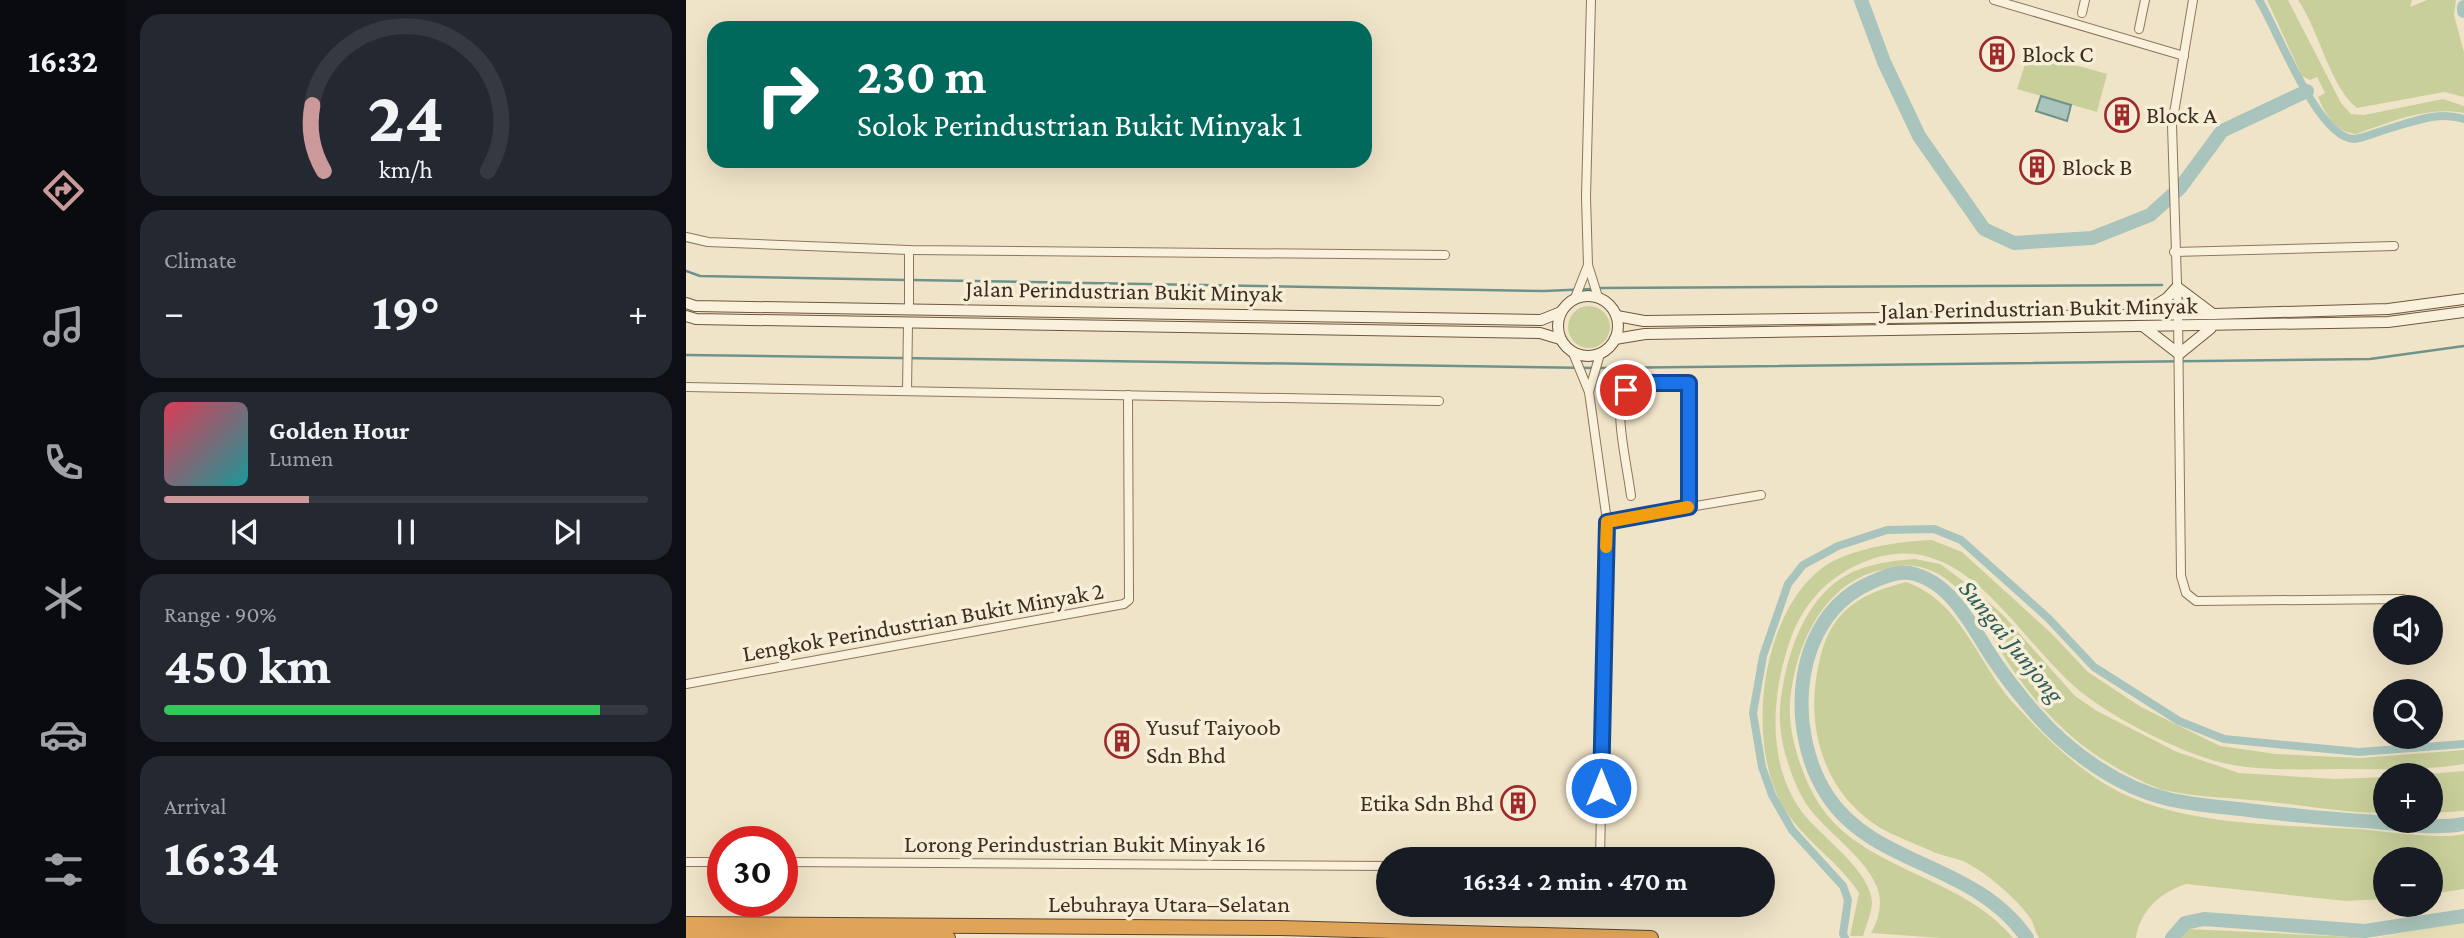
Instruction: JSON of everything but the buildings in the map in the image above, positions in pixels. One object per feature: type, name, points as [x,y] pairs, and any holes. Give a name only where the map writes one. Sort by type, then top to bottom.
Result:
[{"type":"highway","name":"Lebuhraya Utara–Selatan","points":[[686,924],[1280,928],[1651,938]]},
{"type":"highway","points":[[686,936],[947,938]]},
{"type":"main road","points":[[2141,315],[2154,308],[2177,287],[2213,314]]},
{"type":"main road","points":[[1578,291],[1598,294],[1616,316],[1615,339],[1599,358],[1575,357],[1560,339],[1558,320],[1578,291]]},
{"type":"main road","name":"Jalan Perindustrian Bukit Minyak","points":[[1615,339],[1645,334],[2144,327],[2213,314],[2388,309],[2464,299]]},
{"type":"main road","name":"Jalan Perindustrian Bukit Minyak","points":[[686,303],[695,306],[909,303],[1541,320],[1561,312]]},
{"type":"main road","name":"Jalan Perindustrian Bukit Minyak","points":[[1616,316],[1644,321],[2141,315],[2213,327],[2388,322],[2464,312]]},
{"type":"main road","name":"Jalan Perindustrian Bukit Minyak","points":[[686,316],[696,319],[908,328],[1540,333],[1560,339]]},
{"type":"main road","points":[[2144,327],[2179,359],[2213,327]]},
{"type":"street","points":[[1591,0],[1586,197],[1588,265],[1598,294]]},
{"type":"street","points":[[1994,0],[2183,56]]},
{"type":"street","points":[[2082,13],[2085,0]]},
{"type":"street","points":[[2139,29],[2145,0]]},
{"type":"street","points":[[2193,0],[2172,125],[2171,171],[2179,359],[2181,576],[2186,593],[2196,601],[2373,598]]},
{"type":"street","name":"Jalan Perindustrian Bukit Minyak","points":[[686,237],[708,243],[909,250],[1445,255]]},
{"type":"street","points":[[2174,252],[2394,246]]},
{"type":"street","points":[[909,250],[909,303]]},
{"type":"street","points":[[1578,291],[1588,265]]},
{"type":"street","points":[[907,387],[908,328]]},
{"type":"street","points":[[1575,357],[1589,392],[1607,522],[1600,847]]},
{"type":"street","points":[[1589,392],[1599,358]]},
{"type":"street","points":[[1630,496],[1621,415],[1621,401],[1626,390],[1634,383],[1689,383],[1689,507]]},
{"type":"street","points":[[686,387],[907,387],[1128,395],[1439,401]]},
{"type":"street","name":"Lengkok Perindustrian Bukit Minyak 2","points":[[686,684],[1124,604],[1129,600],[1128,395]]},
{"type":"street","points":[[1607,522],[1761,495]]},
{"type":"street","points":[[686,862],[707,862]]},
{"type":"street","name":"Lorong Perindustrian Bukit Minyak 16","points":[[798,862],[1376,866]]},
{"type":"shaded area","points":[[2464,922],[2464,938],[2375,938]]},
{"type":"green space","points":[[2267,0],[2288,0],[2341,103],[2351,114],[2364,115],[2443,99],[2464,106],[2464,113],[2423,113],[2356,134],[2342,130],[2332,121],[2321,104],[2318,97],[2325,93],[2317,77],[2310,80],[2302,76]]},
{"type":"green space","points":[[2298,0],[2412,0],[2410,7],[2427,0],[2456,0],[2454,15],[2464,52],[2464,97],[2444,92],[2357,108],[2339,86]]},
{"type":"green space","points":[[2029,52],[2107,74],[2097,112],[2017,89]]},
{"type":"green space","points":[[1589,306],[1604,312],[1610,327],[1604,342],[1589,348],[1574,342],[1568,327],[1574,312]]},
{"type":"green space","points":[[1932,540],[1962,552],[2052,634],[2088,672],[2141,707],[2220,746],[2276,754],[2360,758],[2464,750],[2464,764],[2443,767],[2443,763],[2373,763],[2373,769],[2268,769],[2232,765],[2197,755],[2133,726],[2087,697],[2052,664],[2005,611],[1980,587],[1953,567],[1924,556],[1891,554],[1842,573],[1812,600],[1792,636],[1778,690],[1778,754],[1791,794],[1810,822],[1855,867],[1870,892],[1872,904],[1863,936],[1850,936],[1859,893],[1788,814],[1770,774],[1764,743],[1766,675],[1774,642],[1787,612],[1804,586],[1825,566],[1849,554],[1906,542]]},
{"type":"green space","points":[[1915,559],[1940,564],[2003,615],[2075,696],[2097,711],[2177,752],[2239,773],[2336,779],[2373,777],[2373,813],[2191,795],[2160,789],[2143,782],[2090,751],[2056,722],[2035,700],[1975,610],[1949,581],[1933,571],[1914,566],[1886,569],[1864,576],[1845,587],[1816,619],[1806,639],[1798,661],[1790,705],[1793,740],[1800,764],[1815,797],[1833,822],[1856,841],[1965,899],[1991,916],[2013,938],[1940,938],[1871,933],[1879,911],[1877,887],[1862,863],[1810,809],[1802,797],[1789,766],[1783,742],[1780,709],[1789,660],[1809,612],[1839,580],[1859,569]]},
{"type":"green space","points":[[1906,582],[1926,591],[1942,604],[2017,707],[2068,757],[2112,788],[2154,806],[2211,819],[2358,829],[2373,830],[2373,833],[2428,836],[2464,834],[2464,889],[2443,892],[2443,847],[2373,847],[2373,900],[2346,901],[2186,884],[2153,903],[2142,919],[2136,938],[2039,938],[2025,911],[1984,874],[1963,861],[1936,853],[1870,821],[1851,804],[1836,784],[1825,762],[1818,739],[1815,714],[1815,689],[1824,645],[1830,630],[1848,608],[1889,587]]},
{"type":"green space","points":[[2464,771],[2464,811],[2443,812],[2443,773]]},
{"type":"green space","points":[[2188,929],[2373,938],[2181,938]]},
{"type":"water","points":[[2041,96],[2071,105],[2067,121],[2036,111]]},
{"type":"waterway","points":[[1861,0],[1884,62],[1919,136],[1984,229],[2014,243],[2092,238],[2150,215],[2180,188],[2222,131],[2307,91]]},
{"type":"waterway","points":[[2259,0],[2313,103],[2340,134],[2354,139],[2427,118],[2445,116],[2464,119]]},
{"type":"waterway","points":[[686,271],[700,276],[906,280]]},
{"type":"waterway","points":[[912,280],[1544,291],[1591,289]]},
{"type":"waterway","points":[[1598,288],[2162,285]]},
{"type":"waterway","points":[[1599,368],[2370,359],[2464,346]]},
{"type":"waterway","points":[[686,355],[1593,368]]},
{"type":"waterway","points":[[1845,938],[1843,934],[1848,900],[1843,886],[1792,830],[1772,795],[1762,767],[1753,713],[1763,656],[1788,584],[1803,565],[1838,546],[1887,530],[1934,529],[1961,540],[2048,618],[2094,667],[2179,721],[2224,739],[2359,752],[2464,744]]},
{"type":"waterway","name":"Sungai Junjong","points":[[2027,938],[2005,913],[1980,894],[1870,837],[1847,819],[1827,795],[1814,769],[1805,739],[1802,708],[1804,677],[1811,648],[1824,621],[1844,599],[1879,579],[1910,573],[1926,578],[1939,587],[1962,610],[2007,678],[2048,727],[2078,754],[2130,786],[2168,799],[2212,806],[2414,826],[2464,824]]},
{"type":"waterway","points":[[2172,938],[2185,923],[2204,919],[2365,931],[2464,916]]},
{"type":"slow traffic","points":[[1606,547],[1607,522],[1688,507]]},
{"type":"place","name":"Block C","points":[[1997,54]]},
{"type":"place","name":"Block A","points":[[2122,115]]},
{"type":"place","name":"Block B","points":[[2037,167]]},
{"type":"place","name":"Yusuf Taiyoob Sdn Bhd","points":[[1122,741]]},
{"type":"place","name":"Etika Sdn Bhd","points":[[1518,803]]},
{"type":"route","points":[[1601,788],[1607,522],[1689,507],[1689,383],[1634,383],[1626,390]]}]
